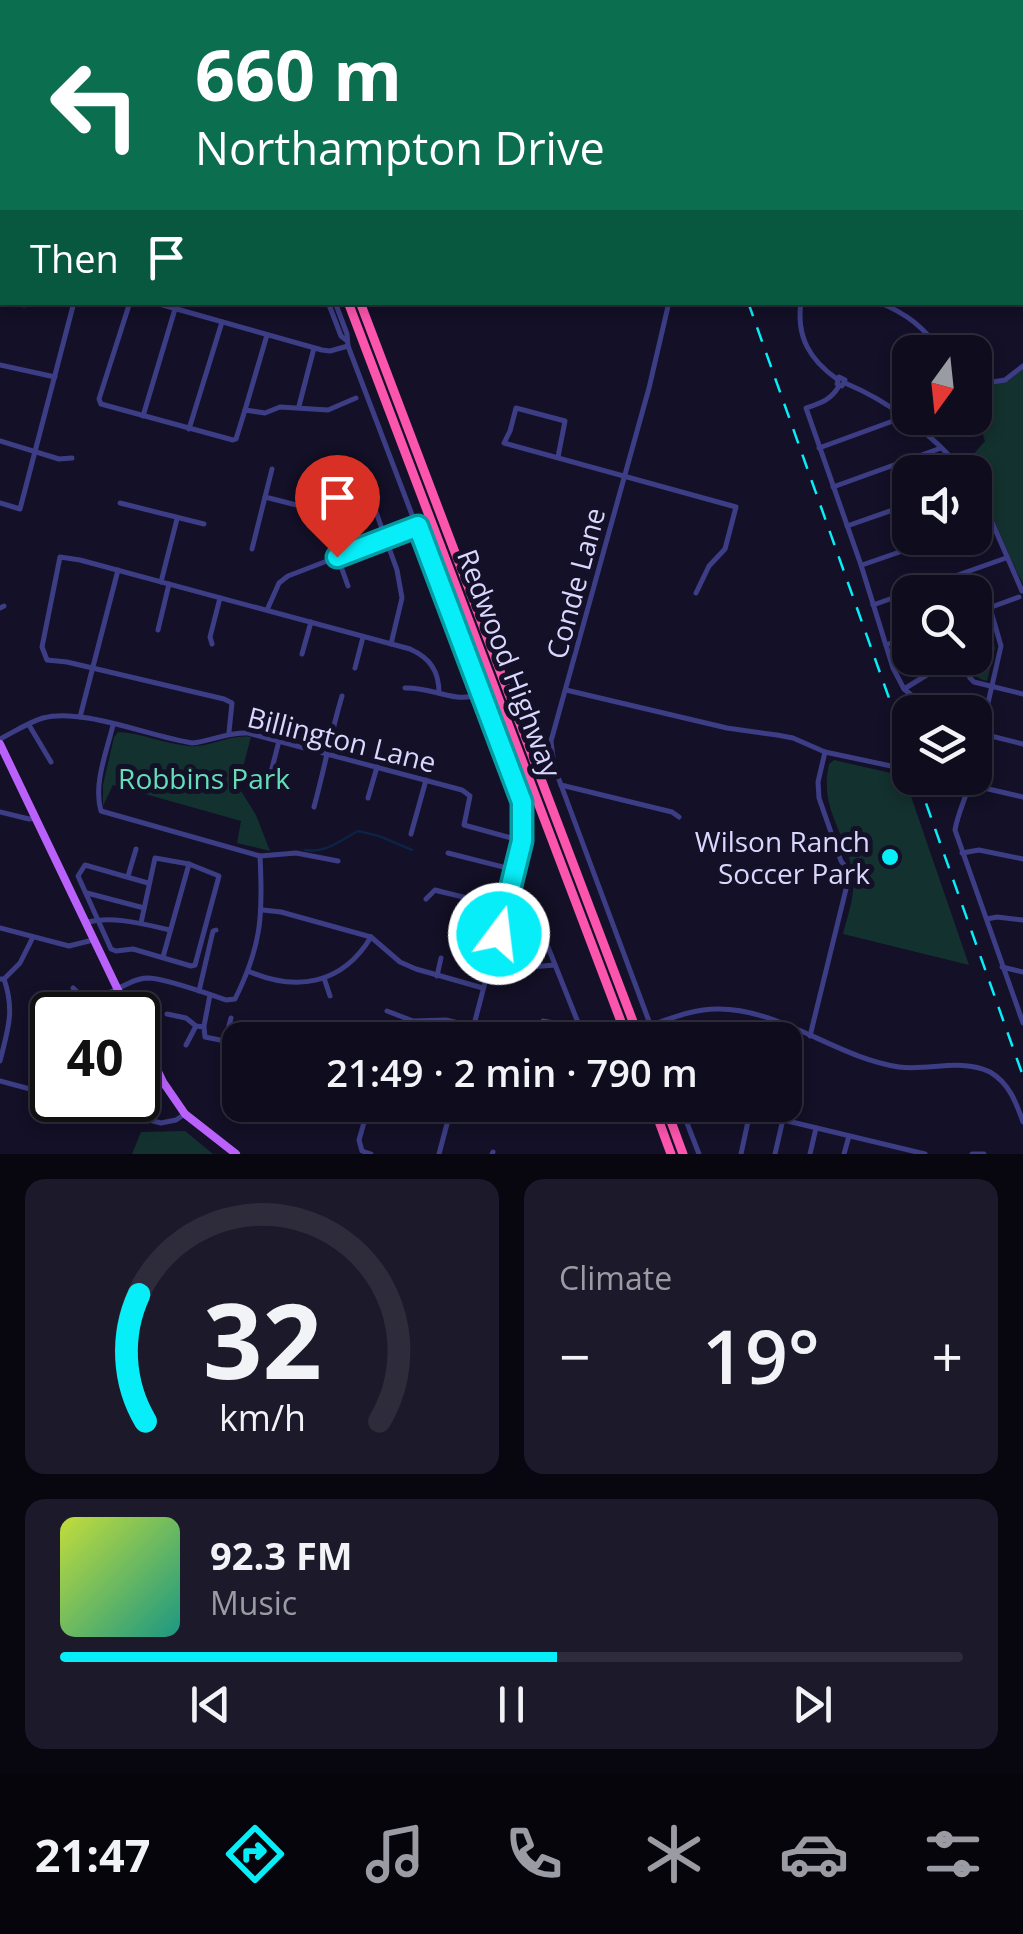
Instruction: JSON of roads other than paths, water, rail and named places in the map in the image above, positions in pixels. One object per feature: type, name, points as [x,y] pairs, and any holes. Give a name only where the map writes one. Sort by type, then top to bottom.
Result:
[{"type":"highway","name":"Redwood Highway","points":[[349,305],[621,1022]]},
{"type":"highway","name":"Redwood Highway","points":[[364,306],[633,1022]]},
{"type":"highway","points":[[659,1122],[671,1154]]},
{"type":"highway","points":[[672,1122],[684,1154]]},
{"type":"main road","points":[[0,742],[119,992]]},
{"type":"main road","points":[[160,1076],[185,1114],[236,1154]]},
{"type":"street","points":[[0,503],[20,509],[73,305]]},
{"type":"street","points":[[129,305],[99,402],[233,440],[267,334]]},
{"type":"street","points":[[162,305],[314,348],[330,351],[347,343]]},
{"type":"street","points":[[332,305],[347,334],[347,343],[522,802],[522,841],[473,1022]]},
{"type":"street","name":"Conde Lane","points":[[649,1022],[554,766],[551,741],[669,305]]},
{"type":"street","points":[[801,305],[800,328],[806,348],[820,367],[840,383],[871,394],[892,409]]},
{"type":"street","points":[[884,305],[904,314],[928,335]]},
{"type":"street","points":[[143,416],[175,309]]},
{"type":"street","points":[[189,429],[222,322]]},
{"type":"street","points":[[298,406],[314,348]]},
{"type":"street","points":[[0,365],[55,377]]},
{"type":"street","points":[[992,382],[1005,380],[1023,366]]},
{"type":"street","points":[[840,383],[824,402],[806,408],[893,668],[911,695]]},
{"type":"street","points":[[245,410],[265,413],[280,406],[328,410],[356,398]]},
{"type":"street","points":[[558,457],[566,422],[516,408],[504,443],[736,506],[724,549],[696,593]]},
{"type":"street","points":[[819,448],[892,421]]},
{"type":"street","points":[[925,435],[948,455]]},
{"type":"street","points":[[0,441],[59,459],[72,458]]},
{"type":"street","points":[[833,487],[941,448]]},
{"type":"street","points":[[351,460],[360,468],[397,570],[402,598],[390,644]]},
{"type":"street","points":[[252,550],[272,469]]},
{"type":"street","points":[[265,498],[316,510],[323,516],[348,586]]},
{"type":"street","points":[[120,503],[204,524]]},
{"type":"street","points":[[846,526],[892,510]]},
{"type":"street","points":[[160,582],[177,519]]},
{"type":"street","points":[[992,522],[1022,595],[992,607]]},
{"type":"street","points":[[267,610],[279,583],[288,576],[418,526]]},
{"type":"street","points":[[861,566],[892,555]]},
{"type":"street","points":[[229,732],[232,703],[224,699],[47,660],[42,647],[60,558],[118,570],[420,654],[437,673],[439,693]]},
{"type":"street","points":[[873,605],[1006,558]]},
{"type":"street","points":[[80,717],[118,570]]},
{"type":"street","points":[[158,630],[169,584]]},
{"type":"street","points":[[212,644],[220,598]]},
{"type":"street","points":[[990,695],[1001,646],[992,615]]},
{"type":"street","points":[[302,654],[311,622]]},
{"type":"street","points":[[355,668],[363,636]]},
{"type":"street","points":[[886,645],[892,643]]},
{"type":"street","points":[[904,689],[927,675]]},
{"type":"street","points":[[969,675],[980,684],[1023,694]]},
{"type":"street","points":[[405,688],[463,698],[480,694]]},
{"type":"street","points":[[566,690],[727,728],[777,734],[825,752],[892,766]]},
{"type":"street","points":[[314,808],[342,696]]},
{"type":"street","name":"Billington Lane","points":[[0,742],[41,718],[80,717],[192,742],[229,732],[248,733],[462,790],[470,796],[464,825],[522,841]]},
{"type":"street","points":[[29,725],[51,762]]},
{"type":"street","points":[[114,725],[100,782],[101,811],[260,856],[296,852],[338,861]]},
{"type":"street","points":[[992,736],[1023,744]]},
{"type":"street","points":[[271,772],[279,741]]},
{"type":"street","points":[[810,1036],[847,886],[846,868],[818,798],[825,752]]},
{"type":"street","points":[[368,798],[377,767]]},
{"type":"street","points":[[411,834],[426,780]]},
{"type":"street","points":[[561,785],[679,817]]},
{"type":"street","points":[[992,788],[1023,797]]},
{"type":"street","points":[[965,795],[955,830],[1023,1023]]},
{"type":"street","points":[[0,812],[36,818]]},
{"type":"street","points":[[128,876],[136,849]]},
{"type":"street","points":[[962,853],[979,850],[1023,860]]},
{"type":"street","points":[[448,853],[515,870]]},
{"type":"street","points":[[73,988],[78,994],[94,998],[146,978],[226,1000],[235,998],[260,932],[260,856]]},
{"type":"street","points":[[141,923],[155,858],[189,864],[219,876],[195,965],[111,948],[78,876],[85,865],[148,883]]},
{"type":"street","points":[[163,957],[189,864]]},
{"type":"street","points":[[426,899],[435,890],[506,910],[536,924],[578,1022]]},
{"type":"street","points":[[87,893],[144,908]]},
{"type":"street","points":[[263,910],[371,938],[400,962],[483,988]]},
{"type":"street","points":[[986,920],[1023,920]]},
{"type":"street","points":[[85,923],[141,923],[170,930]]},
{"type":"street","points":[[0,928],[68,946],[93,940]]},
{"type":"street","points":[[199,991],[212,931],[216,930]]},
{"type":"street","points":[[0,1061],[11,1018],[10,998],[2,979],[20,963],[32,937]]},
{"type":"street","points":[[248,971],[292,983],[324,978],[338,971],[371,938]]},
{"type":"street","points":[[437,976],[441,958]]},
{"type":"street","points":[[492,958],[528,967],[555,965]]},
{"type":"street","points":[[1002,967],[1023,972]]},
{"type":"street","points":[[324,978],[330,996]]},
{"type":"street","points":[[186,1045],[200,1027],[210,995]]},
{"type":"street","points":[[659,1022],[684,1014],[727,1009],[773,1022]]},
{"type":"street","points":[[387,1011],[413,1020],[453,1022]]},
{"type":"street","points":[[166,1014],[186,1018],[200,1027],[205,1037],[222,1040]]},
{"type":"street","points":[[230,1022],[231,1018]]},
{"type":"street","points":[[543,1021],[549,1022]]},
{"type":"street","points":[[802,1033],[902,1068],[960,1065],[987,1071],[1007,1086],[1023,1122]]},
{"type":"street","points":[[0,1081],[30,1089]]},
{"type":"street","points":[[158,1122],[176,1120],[185,1114]]},
{"type":"street","points":[[364,1122],[359,1140],[362,1151],[371,1154]]},
{"type":"street","points":[[439,1154],[447,1122]]},
{"type":"street","points":[[690,1122],[699,1154]]},
{"type":"street","points":[[740,1154],[748,1122]]},
{"type":"street","points":[[775,1154],[783,1122]]},
{"type":"street","points":[[792,1122],[925,1154]]},
{"type":"street","points":[[810,1154],[816,1128]]},
{"type":"street","points":[[844,1154],[848,1136]]},
{"type":"street","points":[[879,1154],[881,1144]]},
{"type":"street","points":[[972,1154],[984,1154]]},
{"type":"waterway","points":[[305,850],[326,848],[358,831],[412,850]]},
{"type":"railway","points":[[749,305],[892,706]]},
{"type":"railway","points":[[923,795],[1023,1076]]},
{"type":"place","name":"Wilson Ranch Soccer Park","points":[[890,857]]},
{"type":"park label","name":"Robbins Park","points":[[204,778]]}]
